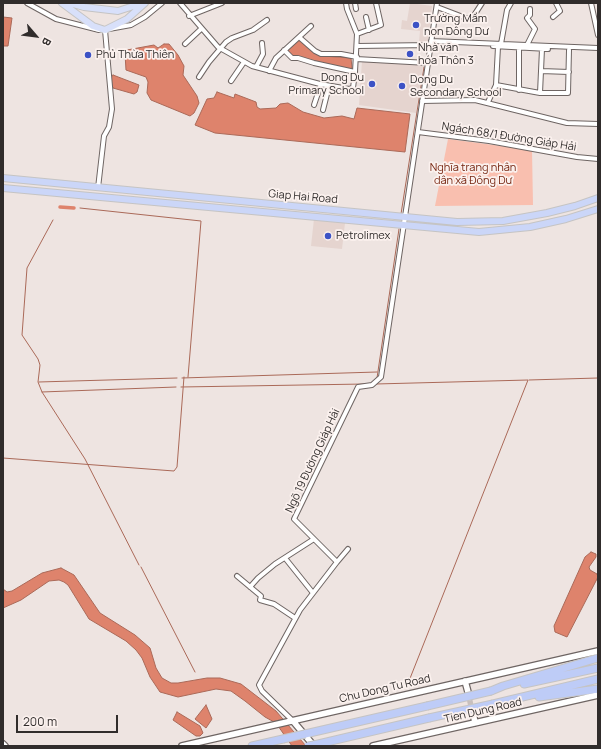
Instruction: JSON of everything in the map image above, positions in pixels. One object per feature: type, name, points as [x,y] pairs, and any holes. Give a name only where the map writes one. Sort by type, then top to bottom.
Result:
[{"type":"highway","name":"Giap Hai Road","points":[[3,178],[457,222],[503,222],[561,210],[598,198]]},
{"type":"highway","name":"Giap Hai Road","points":[[3,188],[479,232],[510,229],[566,219],[598,209]]},
{"type":"highway","points":[[108,198],[109,189]]},
{"type":"highway","points":[[491,692],[503,686],[598,658]]},
{"type":"highway","points":[[252,746],[598,668]]},
{"type":"highway","points":[[312,746],[598,679]]},
{"type":"highway","points":[[493,704],[598,689]]},
{"type":"main road","points":[[62,3],[93,26],[105,30],[127,20],[144,3]]},
{"type":"main road","points":[[70,3],[84,7],[118,11],[144,3]]},
{"type":"main road","name":"Chu Dong Tu Road","points":[[182,746],[598,651]]},
{"type":"main road","points":[[465,681],[468,692]]},
{"type":"main road","name":"Tien Dung Road","points":[[373,746],[598,695]]},
{"type":"main road","points":[[472,712],[475,723]]},
{"type":"main road","points":[[291,721],[312,746]]},
{"type":"street","points":[[27,3],[56,19],[95,30],[105,30],[131,25],[145,17],[162,3]]},
{"type":"street","points":[[180,3],[189,16],[221,49],[256,68],[329,86],[352,88],[355,72],[357,34],[346,3]]},
{"type":"street","points":[[189,16],[210,5],[222,3]]},
{"type":"street","points":[[355,3],[356,9]]},
{"type":"street","points":[[357,34],[381,25],[376,3]]},
{"type":"street","points":[[403,226],[437,5],[471,20],[482,3]]},
{"type":"street","points":[[488,102],[496,85],[499,46],[507,10],[511,3]]},
{"type":"street","points":[[553,17],[560,11],[556,3]]},
{"type":"street","points":[[591,3],[598,35]]},
{"type":"street","points":[[527,45],[535,29],[527,18],[530,15],[530,9]]},
{"type":"street","points":[[366,17],[369,30]]},
{"type":"street","points":[[198,77],[209,62],[232,38],[252,30],[267,20]]},
{"type":"street","points":[[269,71],[274,60],[311,26]]},
{"type":"street","points":[[185,44],[201,29]]},
{"type":"street","points":[[98,188],[104,136],[112,109],[105,30]]},
{"type":"street","points":[[299,36],[315,51],[321,54],[356,59],[428,63]]},
{"type":"street","points":[[256,68],[263,54],[262,43]]},
{"type":"street","points":[[357,46],[431,43],[484,44],[519,48],[569,50],[576,47]]},
{"type":"street","points":[[499,46],[527,45],[598,48]]},
{"type":"street","points":[[519,48],[519,90]]},
{"type":"street","points":[[540,93],[542,49]]},
{"type":"street","points":[[284,50],[292,58],[298,58],[355,72]]},
{"type":"street","points":[[496,85],[540,93],[568,93],[569,50]]},
{"type":"street","points":[[231,81],[244,62]]},
{"type":"street","points":[[541,71],[569,72]]},
{"type":"street","points":[[314,105],[321,84]]},
{"type":"street","points":[[323,110],[329,86]]},
{"type":"street","points":[[422,101],[465,99],[488,102],[567,122],[598,124]]},
{"type":"street","name":"Ngách 68/1 Đường Giáp Hải","points":[[418,132],[489,140],[577,157],[598,159]]},
{"type":"street","name":"Ngõ 19 Đường Giáp Hải","points":[[337,562],[294,520],[358,387],[372,385],[381,377],[403,226]]},
{"type":"street","points":[[250,586],[258,578],[285,558],[314,539]]},
{"type":"street","points":[[291,721],[262,691],[259,685],[295,618],[348,548]]},
{"type":"street","points":[[285,558],[313,593]]},
{"type":"street","points":[[237,576],[261,596],[260,600],[274,604],[295,618]]},
{"type":"shaded area","name":"Trường Mầm non Đông Dư","points":[[410,3],[432,6],[428,41],[419,42],[420,31],[401,29],[402,20],[407,21]]},
{"type":"shaded area","points":[[3,17],[12,18],[8,46],[3,46]]},
{"type":"shaded area","points":[[298,40],[315,53],[322,56],[351,58],[352,68],[348,70],[294,57],[288,52],[288,49]]},
{"type":"shaded area","points":[[164,44],[169,44],[178,55],[184,66],[183,75],[197,96],[199,103],[194,113],[190,116],[151,100],[147,93],[148,82],[146,77],[126,70],[125,54],[127,50],[154,45],[158,48]]},
{"type":"shaded area","name":"Dong Du Secondary School","points":[[362,61],[423,65],[416,113],[359,105]]},
{"type":"shaded area","points":[[113,75],[139,85],[137,92],[134,94],[113,88],[110,79]]},
{"type":"shaded area","points":[[217,92],[234,98],[235,94],[256,102],[257,107],[260,109],[276,108],[280,104],[288,103],[303,112],[324,118],[342,116],[354,119],[357,108],[410,114],[405,152],[215,133],[195,125],[207,99],[214,98]]},
{"type":"shaded area","name":"Petrolimex","points":[[314,219],[345,223],[342,249],[311,246]]},
{"type":"shaded area","points":[[591,552],[596,554],[596,557],[589,567],[590,570],[597,574],[598,577],[567,637],[555,632],[554,626],[585,557]]},
{"type":"shaded area","points":[[61,568],[74,575],[100,613],[135,635],[150,648],[156,668],[162,678],[171,683],[178,683],[207,678],[220,678],[241,684],[276,711],[306,746],[292,746],[276,723],[265,717],[231,691],[216,689],[178,697],[160,692],[150,677],[142,658],[136,650],[126,641],[89,619],[68,585],[64,582],[59,580],[49,581],[21,600],[3,608],[3,589],[7,592],[12,591],[42,573]]},
{"type":"shaded area","points":[[206,705],[212,719],[206,728],[195,719]]},
{"type":"shaded area","points":[[177,712],[200,726],[203,733],[200,736],[196,736],[173,720]]},
{"type":"green space","name":"Nghĩa trang nhân dân xã Đông Dư","points":[[448,139],[532,150],[533,205],[435,206]]},
{"type":"waterway","points":[[401,214],[424,67]]},
{"type":"waterway","points":[[60,207],[74,208]]},
{"type":"waterway","points":[[80,208],[201,221],[188,377]]},
{"type":"waterway","points":[[53,220],[27,268],[22,335],[38,359],[40,365],[38,382],[42,392],[85,459],[139,565]]},
{"type":"waterway","points":[[377,378],[399,229]]},
{"type":"waterway","points":[[182,378],[377,372]]},
{"type":"waterway","points":[[3,458],[174,471],[177,467],[184,377]]},
{"type":"waterway","points":[[39,382],[177,378]]},
{"type":"waterway","points":[[529,380],[598,378]]},
{"type":"waterway","points":[[376,384],[528,380],[407,686]]},
{"type":"waterway","points":[[181,387],[365,384]]},
{"type":"waterway","points":[[42,392],[176,387]]},
{"type":"waterway","points":[[141,567],[195,672]]},
{"type":"tunnel","points":[[468,692],[472,711]]},
{"type":"place","name":"Trường Mầm non Đông Dư","points":[[416,25]]},
{"type":"place","name":"Nhà văn hóa Thôn 3","points":[[410,54]]},
{"type":"place","name":"Phủ Thừa Thiên","points":[[88,55]]},
{"type":"place","name":"Dong Du Primary School","points":[[372,84]]},
{"type":"place","name":"Dong Du Secondary School","points":[[402,86]]},
{"type":"place","name":"Petrolimex","points":[[328,236]]}]
